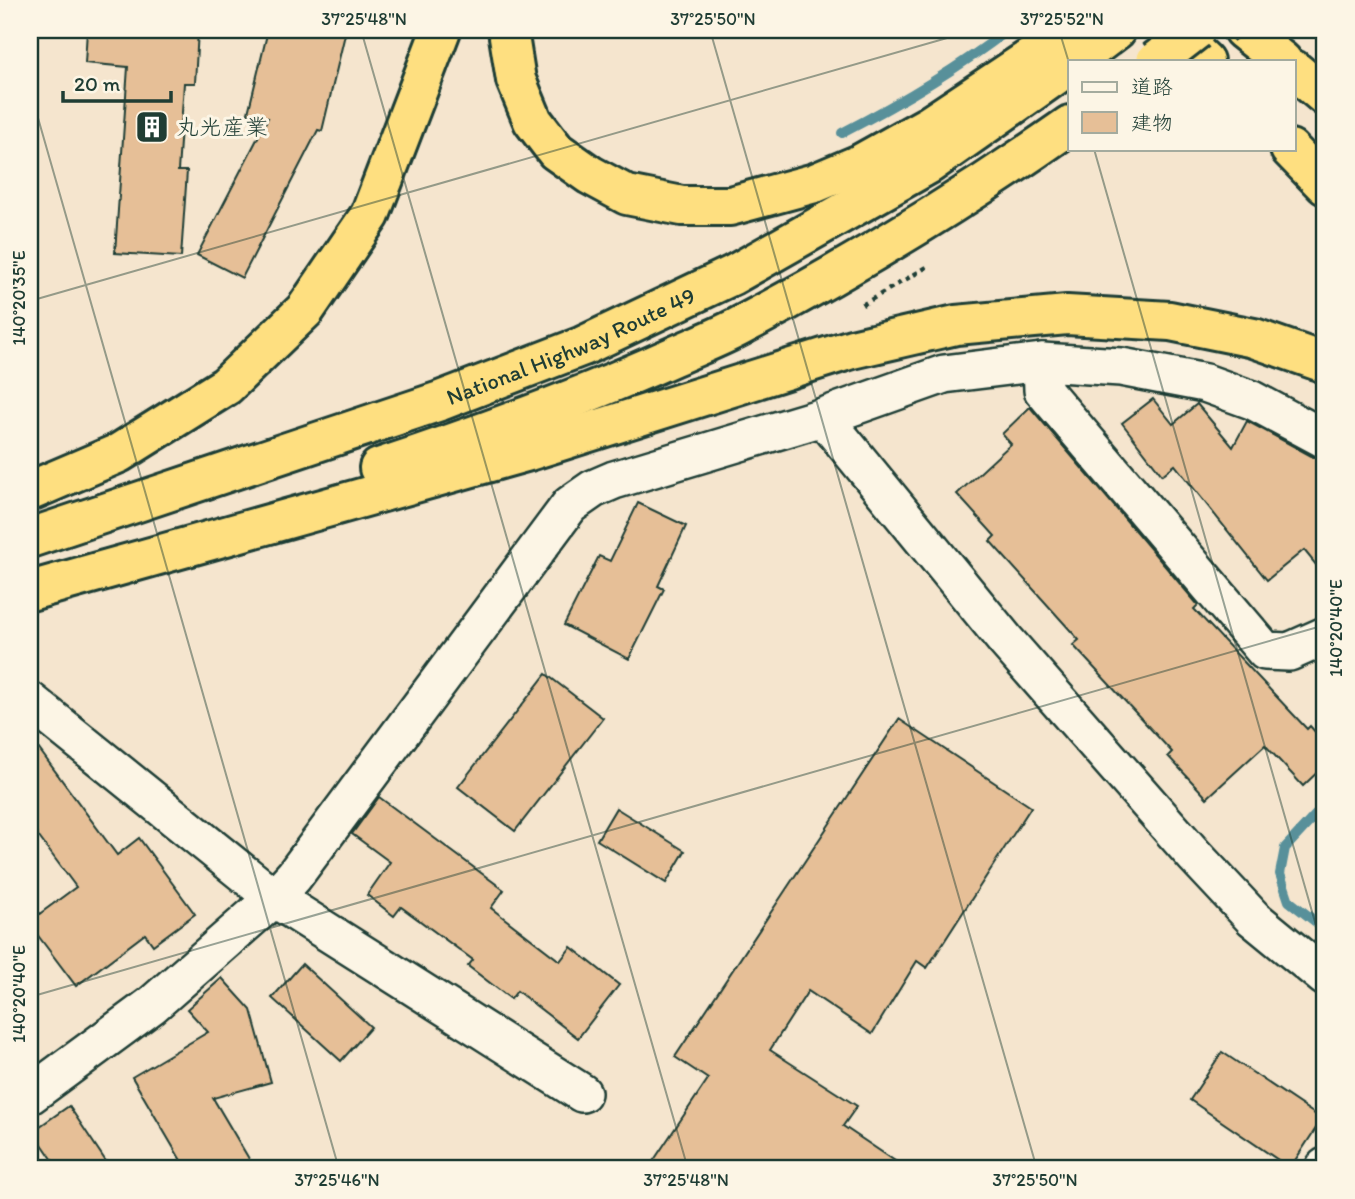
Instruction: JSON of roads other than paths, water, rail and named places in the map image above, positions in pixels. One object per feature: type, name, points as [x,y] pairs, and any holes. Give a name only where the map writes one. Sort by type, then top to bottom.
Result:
[{"type":"highway","points":[[30,491],[119,453],[226,386],[305,310],[370,215],[441,30]]},
{"type":"highway","points":[[508,30],[516,80],[533,121],[556,150],[590,176],[627,195],[682,206],[730,206],[815,183],[860,164],[1073,49]]},
{"type":"highway","name":"National Highway Route 49","points":[[30,538],[440,401],[583,346],[733,275],[929,164],[1073,49],[1116,30]]},
{"type":"highway","points":[[1171,30],[1203,60]]},
{"type":"highway","points":[[1157,60],[1196,30]]},
{"type":"highway","points":[[1243,30],[1281,60]]},
{"type":"highway","points":[[1296,73],[1325,96]]},
{"type":"highway","name":"National Highway Route 49","points":[[30,589],[282,499],[487,432],[604,388],[743,325],[891,240],[1017,162],[1068,126]]},
{"type":"highway","points":[[1291,150],[1325,185]]},
{"type":"highway","points":[[30,589],[529,452],[852,349],[956,325],[1067,315],[1170,321],[1254,338],[1325,363]]},
{"type":"street","points":[[1042,362],[1043,390],[1265,651],[1289,652],[1325,636]]},
{"type":"street","points":[[30,1095],[152,1005],[274,898],[295,876],[570,505],[593,488],[823,417],[944,374],[1042,362],[1121,367],[1205,383],[1252,400],[1325,439]]},
{"type":"street","points":[[823,417],[1006,641],[1194,855],[1253,918],[1325,977]]},
{"type":"street","points":[[30,701],[274,898],[582,1093]]},
{"type":"waterway","points":[[842,133],[927,85],[1008,30]]},
{"type":"waterway","points":[[1325,805],[1285,848],[1280,874],[1289,901],[1325,929]]},
{"type":"place","name":"丸光産業","points":[[152,127]]}]
